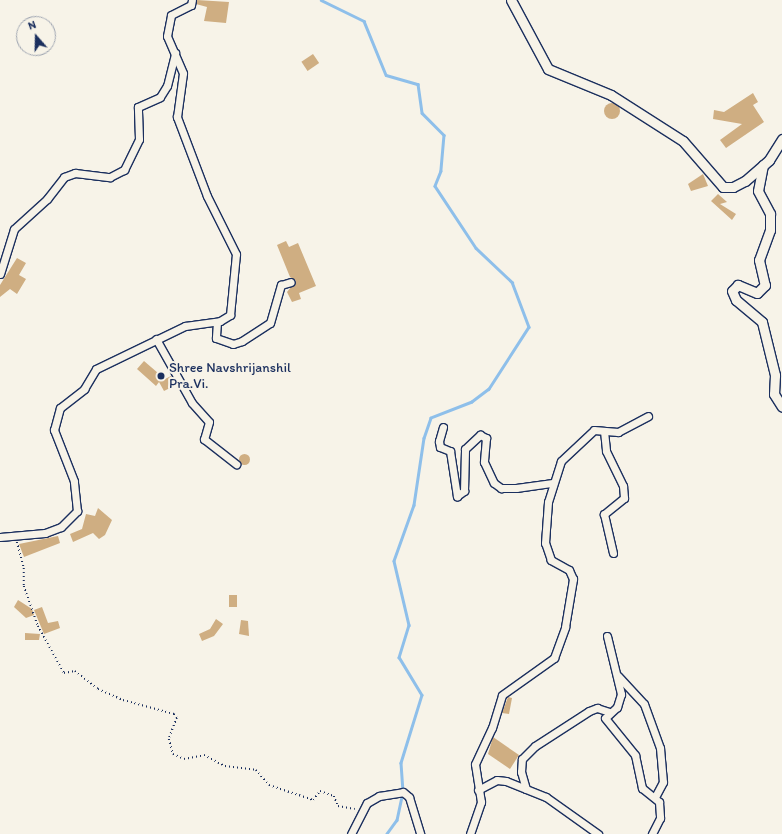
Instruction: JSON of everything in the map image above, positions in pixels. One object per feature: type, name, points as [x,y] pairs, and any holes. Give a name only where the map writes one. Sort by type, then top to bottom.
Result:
[{"type":"street","points":[[0,537],[16,536],[61,527],[77,511],[74,481],[54,430],[60,408],[84,389],[96,369],[185,326],[217,322],[230,315],[236,254],[207,196],[177,117],[183,73],[167,26],[171,15],[190,5],[192,0]]},
{"type":"street","points":[[511,0],[548,69],[611,95],[683,141],[718,184],[727,187],[739,185],[763,165],[782,139]]},
{"type":"street","points":[[0,274],[14,229],[47,199],[64,177],[75,173],[110,177],[124,170],[139,139],[138,108],[160,97],[172,74],[175,53]]},
{"type":"street","points":[[763,165],[758,191],[770,214],[770,230],[759,260],[765,285],[757,293],[738,284],[732,291],[736,300],[762,322],[774,375],[774,394],[782,407]]},
{"type":"street","points":[[217,322],[216,338],[233,344],[242,341],[270,323],[282,285],[291,282]]},
{"type":"street","points":[[156,339],[192,404],[209,422],[204,439],[236,464]]},
{"type":"street","points":[[470,834],[481,802],[475,764],[492,728],[502,695],[554,658],[565,627],[572,575],[551,560],[545,551],[545,528],[552,483],[561,461],[570,449],[594,430],[618,432],[648,416]]},
{"type":"street","points":[[443,427],[439,441],[440,447],[450,451],[457,496],[464,491],[465,449],[480,435],[486,438],[484,462],[494,483],[501,488],[516,488],[552,483]]},
{"type":"street","points":[[604,431],[606,451],[623,486],[624,498],[604,514],[614,553]]},
{"type":"street","points":[[607,636],[618,676],[619,702],[605,718],[608,725],[635,755],[642,788],[655,797],[661,809],[652,834]]},
{"type":"street","points":[[618,676],[644,704],[660,748],[664,776],[661,791],[655,797]]},
{"type":"street","points":[[526,789],[521,772],[522,759],[535,746],[590,711],[597,708],[609,712]]},
{"type":"street","points":[[478,790],[497,780],[526,789],[546,797],[598,834]]},
{"type":"street","points":[[351,834],[363,810],[379,796],[408,793],[420,834]]},
{"type":"path","points":[[16,536],[24,568],[24,586],[38,626],[64,673],[75,671],[98,689],[123,700],[174,714],[176,718],[169,739],[173,754],[184,759],[204,754],[225,766],[256,770],[269,785],[313,800],[320,791],[334,796],[338,806],[363,810]]},
{"type":"building","points":[[197,0],[229,2],[226,23],[204,21],[207,7],[196,4]]},
{"type":"building","points":[[313,54],[319,63],[308,71],[301,62]]},
{"type":"building","points":[[753,93],[758,102],[753,105],[764,122],[726,148],[720,140],[742,124],[713,119],[714,110],[724,112]]},
{"type":"building","points":[[612,103],[618,105],[620,111],[618,117],[612,119],[606,117],[604,111],[606,105]]},
{"type":"building","points":[[703,174],[708,186],[691,191],[688,184]]},
{"type":"building","points":[[718,194],[727,202],[720,204],[736,214],[732,220],[711,201]]},
{"type":"building","points":[[286,241],[289,247],[298,243],[316,286],[299,293],[301,299],[292,302],[287,292],[296,281],[290,277],[277,245]]},
{"type":"building","points":[[17,258],[26,263],[19,275],[26,279],[17,294],[10,289],[0,297],[0,285]]},
{"type":"building","points":[[144,361],[165,379],[171,376],[176,385],[164,391],[159,382],[156,386],[137,369]]},
{"type":"building","points":[[244,453],[248,455],[250,459],[248,463],[244,465],[240,463],[238,459],[240,455]]},
{"type":"building","points":[[98,508],[112,520],[105,535],[99,539],[93,533],[73,542],[70,534],[82,529],[86,514],[95,516]]},
{"type":"building","points":[[58,536],[60,543],[24,557],[19,544]]},
{"type":"building","points":[[229,595],[237,595],[237,607],[229,607]]},
{"type":"building","points":[[18,600],[32,609],[34,615],[26,618],[14,607]]},
{"type":"building","points":[[42,607],[48,623],[58,621],[60,628],[44,634],[34,610]]},
{"type":"building","points":[[216,619],[223,624],[214,636],[202,641],[199,634],[210,629]]},
{"type":"building","points":[[241,620],[248,621],[249,636],[239,634]]},
{"type":"building","points":[[25,633],[40,634],[39,640],[25,640]]},
{"type":"building","points":[[508,697],[512,698],[509,714],[502,713]]},
{"type":"building","points":[[493,737],[519,755],[510,769],[488,754]]},
{"type":"waterway","points":[[321,0],[364,21],[386,75],[418,84],[422,113],[444,135],[441,171],[435,186],[476,248],[512,282],[529,327],[489,389],[472,402],[431,418],[424,438],[414,505],[394,561],[409,625],[399,657],[422,695],[401,763],[403,792],[397,820],[387,834]]},
{"type":"place","name":"Shree Navshrijanshil Pra.Vi.","points":[[161,376]]}]
